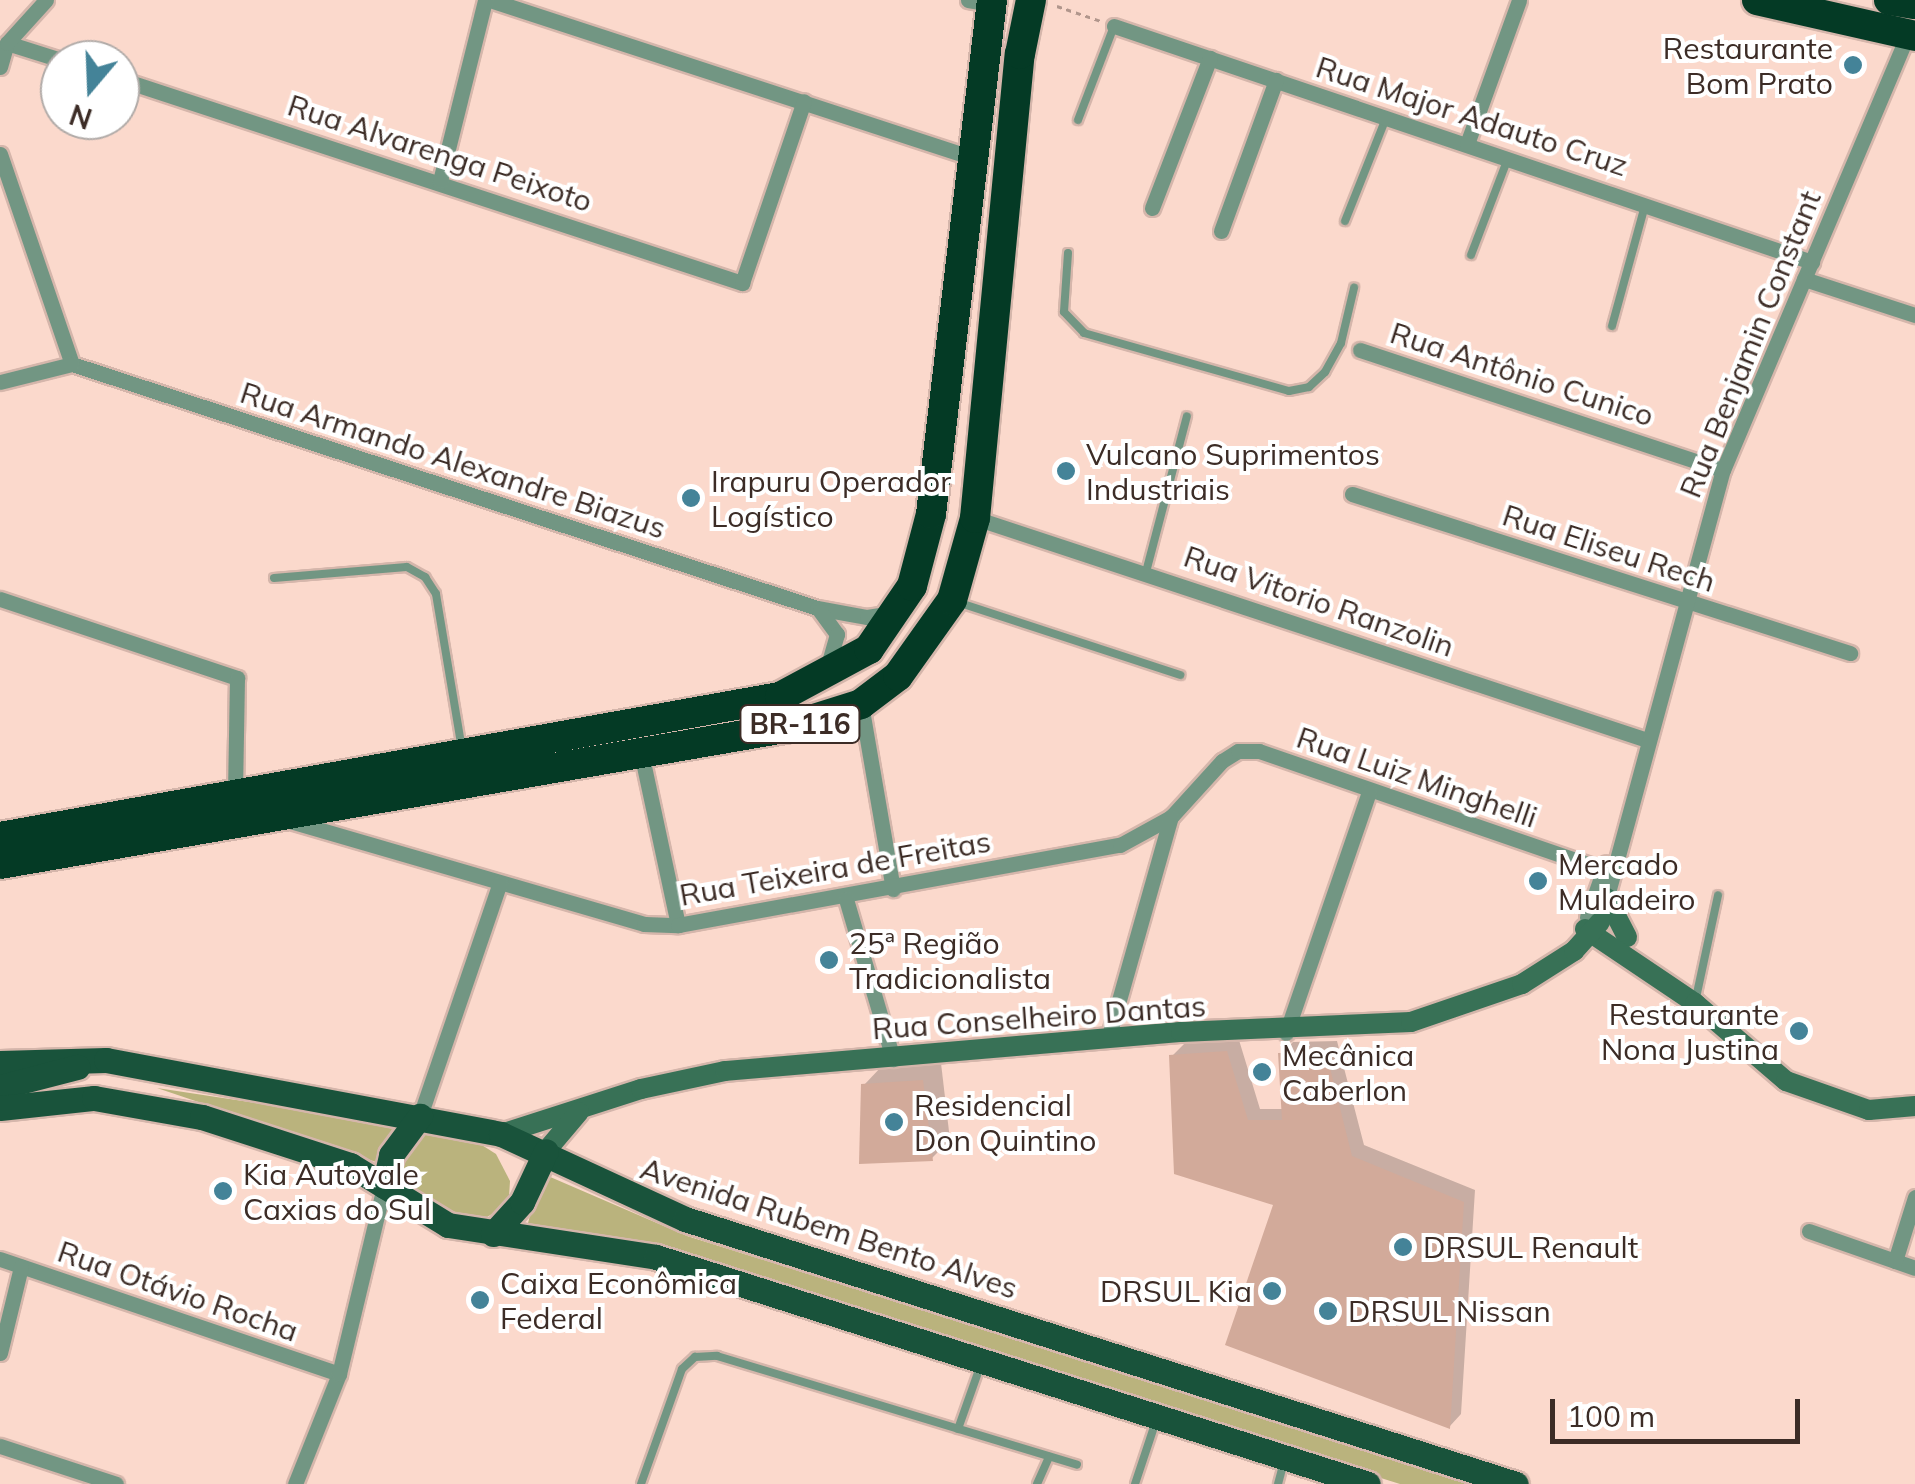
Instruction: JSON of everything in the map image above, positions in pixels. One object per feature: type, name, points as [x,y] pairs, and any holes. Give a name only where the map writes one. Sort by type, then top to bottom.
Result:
[{"type":"highway","points":[[1757,0],[1909,44]]},
{"type":"highway","points":[[1889,0],[1915,4]]},
{"type":"highway","name":"BR-116","points":[[0,837],[235,792],[713,710],[823,679],[869,649],[899,611],[931,514],[985,2]]},
{"type":"highway","name":"BR-116","points":[[0,864],[642,757],[785,728],[861,704],[906,666],[952,600],[975,518],[1020,54],[1043,2]]},
{"type":"highway","points":[[0,823],[44,828]]},
{"type":"main road","name":"Avenida Rubem Bento Alves","points":[[0,1063],[106,1060],[319,1104],[420,1116],[501,1134],[556,1150],[622,1194],[685,1219],[1516,1484]]},
{"type":"main road","points":[[0,1087],[106,1060]]},
{"type":"main road","points":[[0,1108],[94,1098],[154,1105],[350,1165],[426,1216],[492,1234],[656,1256],[1368,1484]]},
{"type":"main road","points":[[384,1186],[391,1155],[420,1116]]},
{"type":"main road","points":[[492,1234],[522,1202],[556,1150]]},
{"type":"street","points":[[0,67],[7,43],[46,0]]},
{"type":"street","points":[[440,181],[488,0],[970,156]]},
{"type":"street","points":[[1467,144],[1520,0]]},
{"type":"street","name":"Rua Major Adauto Cruz","points":[[1114,26],[1646,202],[1812,262]]},
{"type":"street","points":[[7,43],[40,53]]},
{"type":"street","name":"Rua Benjamin Constant","points":[[1591,925],[1723,470],[1909,44]]},
{"type":"street","points":[[1152,208],[1210,58]]},
{"type":"street","points":[[1221,231],[1276,80]]},
{"type":"street","name":"Rua Alvarenga Peixoto","points":[[140,85],[742,283],[804,101]]},
{"type":"street","points":[[0,154],[72,364],[0,382]]},
{"type":"street","points":[[1804,279],[1915,316]]},
{"type":"street","name":"Rua Antônio Cunico","points":[[1360,350],[1723,470]]},
{"type":"street","name":"Rua Armando Alexandre Biazus","points":[[72,364],[817,608],[867,617],[899,611]]},
{"type":"street","name":"Rua Eliseu Rech","points":[[1352,494],[1850,654]]},
{"type":"street","name":"Rua Vitorio Ranzolin","points":[[975,518],[1644,739]]},
{"type":"street","points":[[0,599],[237,678],[235,792]]},
{"type":"street","points":[[817,608],[833,621],[837,634],[823,679]]},
{"type":"street","points":[[861,704],[893,889]]},
{"type":"street","name":"Rua Teixeira de Freitas","points":[[279,818],[644,924],[678,925],[846,898],[1120,844],[1171,817],[1222,760],[1259,752]]},
{"type":"street","name":"Rua Luiz Minghelli","points":[[1259,752],[1608,871]]},
{"type":"street","points":[[642,757],[678,925]]},
{"type":"street","points":[[1286,1033],[1369,792]]},
{"type":"street","points":[[1108,1038],[1171,817]]},
{"type":"street","name":"Rua Benjamin Constant","points":[[1591,925],[1606,898],[1608,871]]},
{"type":"street","points":[[420,1116],[500,883]]},
{"type":"street","points":[[846,898],[893,1058]]},
{"type":"street","points":[[1606,898],[1627,946]]},
{"type":"street","points":[[1591,925],[1684,984],[1695,1003],[1786,1081],[1869,1110],[1915,1106]]},
{"type":"street","name":"Rua Conselheiro Dantas","points":[[1503,987],[1591,925]]},
{"type":"street","name":"Rua Conselheiro Dantas","points":[[501,1134],[725,1071],[1108,1038],[1286,1033],[1412,1022],[1503,987],[1522,984],[1574,952],[1591,925]]},
{"type":"street","points":[[1574,952],[1627,946]]},
{"type":"street","points":[[556,1150],[579,1112]]},
{"type":"street","points":[[295,1484],[339,1374],[384,1186]]},
{"type":"street","points":[[1895,1261],[1915,1197]]},
{"type":"street","points":[[1810,1231],[1915,1268]]},
{"type":"street","name":"Rua Otávio Rocha","points":[[0,1259],[339,1374]]},
{"type":"street","points":[[0,1352],[21,1267]]},
{"type":"street","points":[[0,1446],[116,1484]]},
{"type":"lane","points":[[1078,120],[1114,26]]},
{"type":"lane","points":[[1345,220],[1386,118]]},
{"type":"lane","points":[[1471,256],[1508,158]]},
{"type":"lane","points":[[1612,326],[1646,202]]},
{"type":"lane","points":[[1068,253],[1064,312],[1084,333],[1289,391],[1317,380],[1341,343],[1354,288]]},
{"type":"lane","points":[[1341,343],[1360,350]]},
{"type":"lane","points":[[1146,572],[1188,416]]},
{"type":"lane","points":[[274,578],[407,567],[425,578],[436,594],[463,753]]},
{"type":"lane","points":[[952,600],[1180,675]]},
{"type":"lane","points":[[1695,1003],[1718,895]]},
{"type":"lane","points":[[641,1484],[682,1370],[695,1357],[716,1356],[1078,1465]]},
{"type":"lane","points":[[958,1429],[982,1360]]},
{"type":"lane","points":[[1135,1484],[1157,1416]]},
{"type":"lane","points":[[1037,1484],[1049,1456]]},
{"type":"lane","points":[[1278,1484],[1286,1458]]},
{"type":"path","points":[[1043,2],[1114,26]]},
{"type":"shaded area","points":[[157,1088],[394,1124],[379,1163]]},
{"type":"shaded area","points":[[434,1131],[466,1135],[496,1154],[510,1181],[509,1197],[497,1211],[482,1220],[444,1215],[408,1193],[402,1165],[421,1136]]},
{"type":"shaded area","points":[[541,1173],[687,1236],[1476,1484],[1400,1484],[649,1248],[527,1227]]},
{"type":"building","name":"DRSUL Renault","points":[[1227,1051],[1248,1120],[1282,1120],[1278,1053],[1326,1052],[1352,1156],[1464,1202],[1450,1429],[1225,1345],[1273,1205],[1174,1174],[1169,1055]]},
{"type":"building","name":"Residencial Don Quintino","points":[[923,1080],[933,1161],[859,1164],[861,1084]]},
{"type":"place","name":"Restaurante Bom Prato","points":[[1853,65]]},
{"type":"place","name":"Vulcano Suprimentos Industriais","points":[[1066,471]]},
{"type":"place","name":"Irapuru Operador Logístico","points":[[691,498]]},
{"type":"place","name":"Mercado Muladeiro","points":[[1538,881]]},
{"type":"place","name":"25ª Região Tradicionalista","points":[[829,960]]},
{"type":"place","name":"Restaurante Nona Justina","points":[[1799,1031]]},
{"type":"place","name":"Mecânica Caberlon","points":[[1262,1072]]},
{"type":"place","name":"Residencial Don Quintino","points":[[894,1122]]},
{"type":"place","name":"Kia Autovale Caxias do Sul","points":[[223,1191]]},
{"type":"place","name":"DRSUL Renault","points":[[1403,1247]]},
{"type":"place","name":"DRSUL Kia","points":[[1272,1291]]},
{"type":"place","name":"Caixa Econômica Federal","points":[[480,1300]]},
{"type":"place","name":"DRSUL Nissan","points":[[1328,1311]]}]
